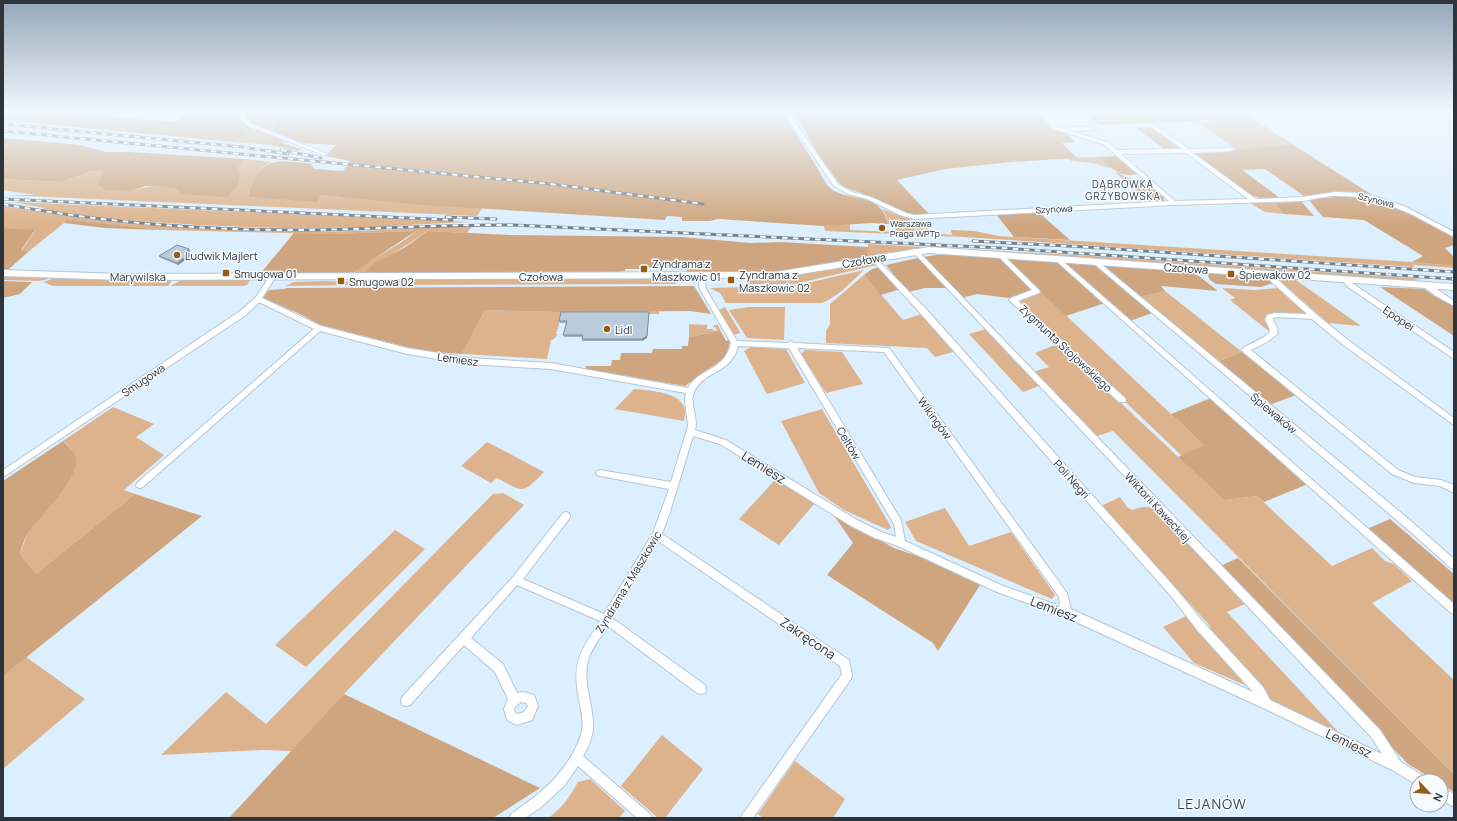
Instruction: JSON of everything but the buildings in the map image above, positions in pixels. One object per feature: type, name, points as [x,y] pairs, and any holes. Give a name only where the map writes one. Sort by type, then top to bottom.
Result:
[{"type":"street","points":[[315,150],[325,154]]},
{"type":"street","name":"Szynowa","points":[[812,150],[836,186],[850,193],[869,198],[904,215],[920,217],[970,213],[1174,203],[1303,199],[1335,194],[1347,194],[1372,197],[1392,203],[1454,235]]},
{"type":"street","points":[[1117,152],[1187,152],[1212,150]]},
{"type":"street","points":[[1117,152],[1174,203]]},
{"type":"street","points":[[1187,152],[1255,201]]},
{"type":"street","name":"Czołowa","points":[[273,276],[784,274],[915,251],[938,250],[1454,287]]},
{"type":"street","name":"Wiktorii Kaweckiej","points":[[915,251],[1370,728],[1396,766]]},
{"type":"street","name":"Zygmunta Stojowskiego","points":[[999,254],[1037,291],[1013,300],[1122,400]]},
{"type":"street","name":"Poli Negri","points":[[874,258],[929,318],[1259,691],[1267,704]]},
{"type":"street","points":[[1056,258],[1454,610]]},
{"type":"street","name":"Śpiewaków","points":[[1094,261],[1408,524],[1454,565]]},
{"type":"street","name":"Marywilska","points":[[3,274],[123,277],[273,276]]},
{"type":"street","points":[[1267,274],[1314,317],[1345,342],[1454,422]]},
{"type":"street","points":[[690,391],[698,382],[727,361],[731,356],[735,342],[703,289],[701,275]]},
{"type":"street","name":"Smugowa","points":[[3,474],[243,313],[258,299],[273,276]]},
{"type":"street","name":"Epopei","points":[[1345,280],[1350,285],[1454,356]]},
{"type":"street","points":[[1426,285],[1454,304]]},
{"type":"street","name":"Lemiesz","points":[[258,299],[320,328],[407,351],[469,362],[551,366],[690,391]]},
{"type":"street","points":[[1314,317],[1275,315],[1270,317],[1268,320],[1274,333],[1267,339],[1246,350],[1395,472],[1414,480],[1440,483],[1454,489]]},
{"type":"street","points":[[140,484],[320,328]]},
{"type":"street","name":"Wikingów","points":[[735,342],[886,350],[1064,596],[1066,612]]},
{"type":"street","name":"Celtów","points":[[791,344],[796,355],[898,523],[901,543]]},
{"type":"street","name":"Zyndrama z Maszkowic","points":[[515,818],[540,801],[561,782],[577,758],[585,742],[588,725],[580,678],[581,666],[584,656],[657,535],[691,432],[693,416],[689,400],[690,391]]},
{"type":"street","name":"Lemiesz","points":[[691,432],[723,442],[854,523],[878,535],[901,543],[1000,589],[1066,612],[1267,704],[1396,766],[1409,774]]},
{"type":"street","points":[[600,473],[674,486]]},
{"type":"street","points":[[406,701],[516,580],[566,516]]},
{"type":"street","name":"Zakręcona","points":[[657,535],[845,663],[846,675],[746,818]]},
{"type":"street","points":[[516,580],[606,619],[702,689]]},
{"type":"street","points":[[464,638],[500,668],[515,701]]},
{"type":"street","points":[[577,758],[646,818]]},
{"type":"shaded area","points":[[3,150],[100,150],[106,152],[244,159],[237,169],[240,177],[238,184],[227,197],[183,194],[177,189],[164,187],[146,186],[131,191],[105,190],[98,184],[104,172],[93,171],[61,182],[3,179]]},
{"type":"shaded area","points":[[331,150],[806,150],[829,187],[836,192],[871,202],[878,206],[884,213],[888,224],[872,223],[824,226],[718,219],[710,221],[682,221],[682,217],[667,216],[665,220],[424,205],[321,195],[318,202],[249,196],[250,190],[258,173],[270,164],[284,161],[309,163],[314,169],[343,171],[350,161],[325,156]]},
{"type":"shaded area","points":[[816,150],[1069,150],[1077,158],[1011,162],[945,169],[897,180],[929,214],[908,214],[869,196],[844,187],[839,183]]},
{"type":"shaded area","points":[[1231,150],[1302,150],[1374,196],[1347,192],[1304,196],[1265,169],[1242,170],[1280,198],[1262,199],[1248,194],[1195,154]]},
{"type":"shaded area","points":[[1117,156],[1136,172],[1136,174],[1125,175],[1120,173],[1097,157]]},
{"type":"shaded area","points":[[1097,157],[1111,169],[1094,163],[1071,161],[1068,158]]},
{"type":"shaded area","points":[[244,159],[271,162],[261,168],[318,202],[321,195],[482,208],[477,216],[3,195],[36,195],[3,190],[3,179],[61,182],[93,171],[105,172],[131,191],[154,187],[177,189],[237,169]]},
{"type":"shaded area","points":[[1115,172],[1150,186],[1164,197],[1164,201],[1149,202]]},
{"type":"shaded area","points":[[1348,196],[1362,197],[1390,204],[1416,216],[1454,237],[1454,245],[1445,248],[1454,257],[1454,266],[1412,262],[1423,256],[1364,220],[1323,217],[1308,199]]},
{"type":"shaded area","points":[[1301,201],[1314,216],[1284,214],[1275,203]]},
{"type":"shaded area","points":[[12,202],[472,222],[337,228],[214,226],[76,215],[42,210],[44,208]]},
{"type":"shaded area","points":[[1250,203],[1275,203],[1284,214],[1265,212]]},
{"type":"shaded area","points":[[3,206],[90,219],[221,230],[310,232],[472,226],[467,233],[428,231],[365,272],[380,274],[351,274],[401,243],[416,231],[332,234],[162,230],[66,219],[64,223],[28,252],[21,251],[35,231],[3,228]]},
{"type":"shaded area","points":[[882,209],[901,216],[919,219],[908,220],[909,225],[928,226],[929,233],[952,235],[951,230],[974,231],[999,236],[1412,262],[1454,266],[1454,268],[1413,265],[1414,267],[964,237],[825,231],[824,226],[850,224],[850,230],[896,232],[895,224],[888,224],[886,215]]},
{"type":"shaded area","points":[[1036,210],[1070,240],[1014,237],[995,213]]},
{"type":"shaded area","points":[[66,219],[162,230],[105,228],[64,223]]},
{"type":"shaded area","points":[[3,228],[35,230],[21,250],[28,252],[9,269],[3,269]]},
{"type":"shaded area","points":[[416,231],[351,274],[260,274],[294,233],[332,234]]},
{"type":"shaded area","points":[[428,231],[510,235],[682,237],[751,243],[781,242],[868,247],[868,256],[776,273],[687,272],[687,270],[642,267],[641,269],[625,269],[625,271],[605,273],[380,274],[364,272],[376,262],[404,248]]},
{"type":"shaded area","points":[[868,244],[925,247],[868,256]]},
{"type":"shaded area","points":[[927,247],[1093,256],[1423,279],[1413,280],[1414,282]]},
{"type":"shaded area","points":[[942,254],[999,257],[1032,288],[1030,291],[1009,298],[977,294],[961,298],[924,257]]},
{"type":"shaded area","points":[[918,258],[947,288],[925,288],[908,292],[886,265]]},
{"type":"shaded area","points":[[1005,258],[1058,262],[1105,303],[1066,316]]},
{"type":"shaded area","points":[[870,262],[877,265],[794,284],[747,284],[747,280],[789,276]]},
{"type":"shaded area","points":[[1064,262],[1094,264],[1152,313],[1130,321]]},
{"type":"shaded area","points":[[1103,264],[1189,270],[1218,291],[1161,286],[1165,291],[1139,297]]},
{"type":"shaded area","points":[[880,267],[901,289],[881,295],[864,275],[872,269]]},
{"type":"shaded area","points":[[864,270],[839,293],[822,303],[726,303],[720,293],[710,288],[794,286]]},
{"type":"shaded area","points":[[1207,273],[1268,277],[1274,283],[1261,287],[1216,284],[1210,280]]},
{"type":"shaded area","points":[[864,275],[903,320],[922,314],[956,351],[935,357],[927,348],[826,343],[826,331],[830,324],[830,304]]},
{"type":"shaded area","points":[[3,276],[49,277],[48,279],[39,281],[3,280]]},
{"type":"shaded area","points":[[58,277],[173,279],[168,286],[53,286],[43,282]]},
{"type":"shaded area","points":[[676,278],[676,284],[356,285],[358,281],[349,279]]},
{"type":"shaded area","points":[[1277,278],[1296,280],[1361,326],[1328,323]]},
{"type":"shaded area","points":[[181,280],[250,280],[247,285],[243,286],[171,286]]},
{"type":"shaded area","points":[[3,281],[32,282],[20,294],[3,298]]},
{"type":"shaded area","points":[[293,282],[355,282],[353,285],[286,286]]},
{"type":"shaded area","points":[[694,286],[711,314],[690,311],[557,312],[485,310],[462,354],[410,348],[321,325],[263,298],[269,290],[287,288]]},
{"type":"shaded area","points":[[1380,287],[1424,289],[1434,296],[1442,298],[1454,306],[1454,336]]},
{"type":"shaded area","points":[[1222,288],[1254,290],[1278,288],[1306,314],[1278,312],[1268,314],[1265,318],[1271,333],[1230,300],[1235,298]]},
{"type":"shaded area","points":[[1165,291],[1242,352],[1217,362],[1139,297]]},
{"type":"shaded area","points":[[1041,292],[1204,445],[1182,456],[1020,301]]},
{"type":"shaded area","points":[[725,307],[740,333],[734,335],[719,310]]},
{"type":"shaded area","points":[[748,307],[785,307],[784,340],[747,338],[729,310]]},
{"type":"shaded area","points":[[485,310],[557,312],[659,311],[659,314],[562,314],[556,334],[558,334],[551,340],[547,359],[462,354]]},
{"type":"shaded area","points":[[689,324],[707,325],[707,329],[712,329],[714,331],[717,330],[715,327],[713,328],[714,325],[718,325],[720,330],[689,337]]},
{"type":"shaded area","points":[[986,329],[1039,386],[1023,392],[969,334]]},
{"type":"shaded area","points":[[720,330],[726,341],[729,340],[730,342],[727,354],[724,358],[685,386],[585,369],[586,366],[611,366],[612,360],[620,360],[621,353],[652,353],[653,349],[682,349],[682,346],[688,346],[689,337]]},
{"type":"shaded area","points":[[1058,344],[1224,500],[1257,496],[1332,566],[1372,548],[1385,561],[1394,564],[1412,581],[1372,603],[1454,680],[1454,774],[1113,431],[1094,437],[1033,372],[1049,367],[1035,353]]},
{"type":"shaded area","points":[[751,347],[786,349],[805,383],[767,394],[744,351]]},
{"type":"shaded area","points":[[805,350],[842,352],[863,384],[826,393],[801,354]]},
{"type":"shaded area","points":[[1242,352],[1296,395],[1269,405],[1217,362]]},
{"type":"shaded area","points":[[634,389],[661,392],[677,399],[683,404],[685,411],[684,421],[615,409]]},
{"type":"shaded area","points":[[1211,398],[1308,484],[1264,502],[1257,496],[1224,500],[1178,457],[1204,445],[1171,414]]},
{"type":"shaded area","points":[[113,407],[154,424],[136,437],[164,455],[124,490],[135,494],[36,574],[20,554],[27,535],[73,451],[63,441]]},
{"type":"shaded area","points":[[822,409],[891,527],[888,530],[844,510],[819,493],[781,421]]},
{"type":"shaded area","points":[[63,441],[75,455],[75,467],[71,477],[58,497],[28,533],[24,540],[20,554],[36,574],[135,494],[202,516],[3,676],[3,481]]},
{"type":"shaded area","points":[[487,442],[544,472],[531,485],[522,489],[512,486],[497,478],[491,483],[461,466]]},
{"type":"shaded area","points":[[775,480],[815,503],[779,545],[739,519]]},
{"type":"shaded area","points":[[503,493],[524,505],[344,694],[292,751],[263,750],[161,755],[226,692],[266,724],[493,494]]},
{"type":"shaded area","points":[[1120,497],[1127,507],[1132,510],[1145,507],[1158,511],[1247,603],[1227,612],[1343,737],[1272,703],[1208,628],[1211,627],[1101,506]]},
{"type":"shaded area","points":[[945,508],[969,546],[1011,532],[1055,595],[1052,599],[916,541],[905,522]]},
{"type":"shaded area","points":[[833,514],[894,548],[982,582],[938,651],[933,643],[827,575],[853,543]]},
{"type":"shaded area","points":[[1390,519],[1454,574],[1454,606],[1367,529]]},
{"type":"shaded area","points":[[395,530],[425,549],[306,667],[275,645]]},
{"type":"shaded area","points":[[1238,558],[1454,774],[1454,792],[1449,789],[1449,773],[1423,773],[1408,764],[1220,566]]},
{"type":"shaded area","points":[[1188,615],[1247,686],[1194,663],[1163,627]]},
{"type":"shaded area","points":[[26,657],[85,699],[3,769],[3,676]]},
{"type":"shaded area","points":[[344,694],[540,788],[493,818],[229,818]]},
{"type":"shaded area","points":[[662,735],[703,769],[665,818],[658,818],[621,786]]},
{"type":"shaded area","points":[[795,761],[845,799],[833,818],[763,818],[758,814]]},
{"type":"shaded area","points":[[590,779],[625,811],[619,818],[548,818],[562,806],[578,782]]},
{"type":"railway","points":[[203,150],[551,184],[703,204]]},
{"type":"railway","points":[[264,150],[288,154]]},
{"type":"railway","points":[[283,150],[321,158]]},
{"type":"railway","points":[[3,199],[452,220]]},
{"type":"railway","points":[[3,204],[76,216],[185,227],[258,230],[322,230],[458,225],[513,225],[1002,248],[1454,279]]},
{"type":"railway","points":[[446,217],[496,219]]},
{"type":"railway","points":[[973,241],[1086,247],[1454,272]]},
{"type":"place","name":"Warszawa Praga WPTp","points":[[882,228]]},
{"type":"place","name":"Ludwik Majlert","points":[[177,255]]},
{"type":"place","name":"Zyndrama z Maszkowic 01","points":[[644,269]]},
{"type":"place","name":"Smugowa 01","points":[[226,273]]},
{"type":"place","name":"Śpiewaków 02","points":[[1231,274]]},
{"type":"place","name":"Zyndrama z Maszkowic 02","points":[[731,280]]},
{"type":"place","name":"Smugowa 02","points":[[341,281]]},
{"type":"place","name":"Lidl","points":[[607,329]]},
{"type":"district","name":"DĄBRÓWKA GRZYBOWSKA","points":[[1123,190]]},
{"type":"district","name":"LEJANÓW","points":[[1212,803]]}]
